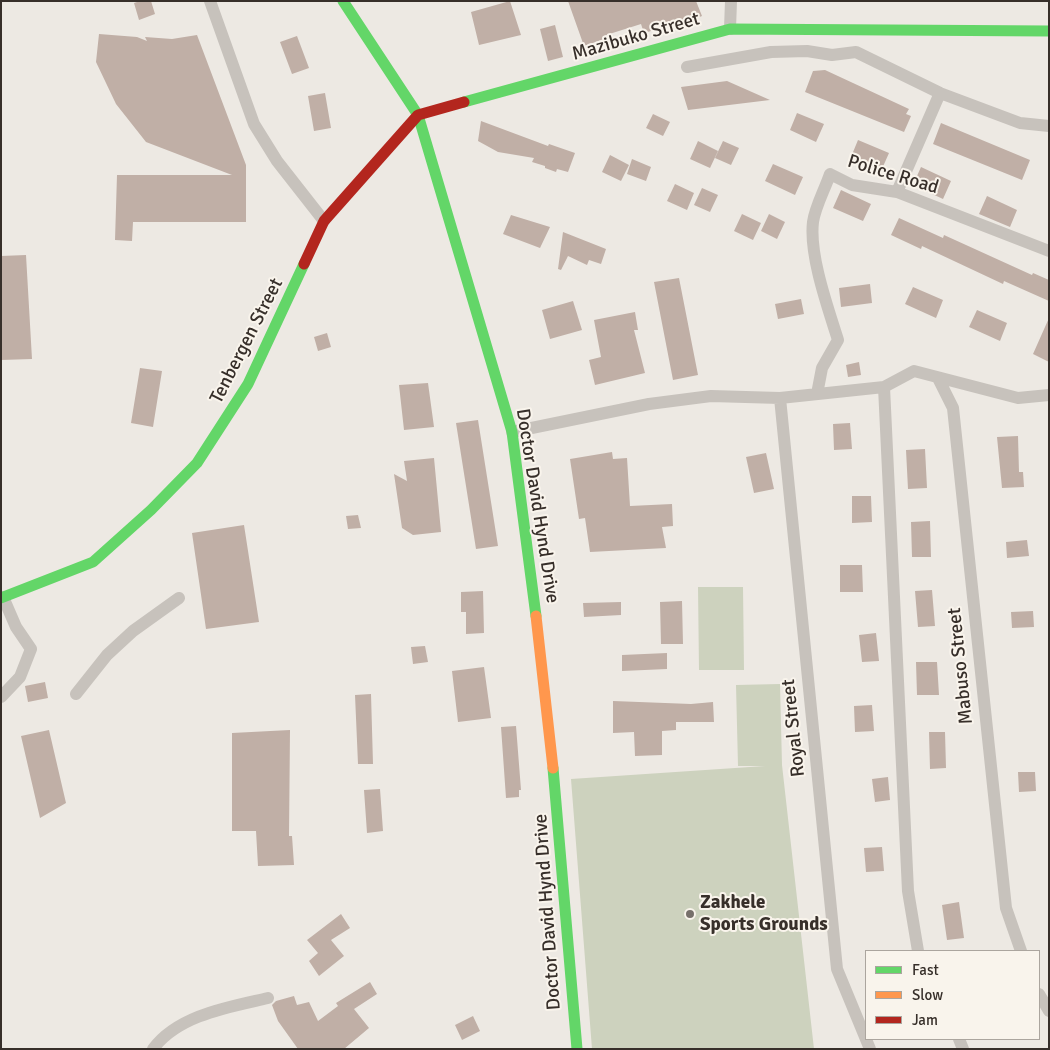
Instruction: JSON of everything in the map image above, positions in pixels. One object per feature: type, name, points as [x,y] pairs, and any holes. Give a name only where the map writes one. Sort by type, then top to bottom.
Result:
[{"type":"street","points":[[210,1],[254,124],[278,161],[324,222]]},
{"type":"street","name":"Doctor David Hynd Drive","points":[[343,1],[418,115],[512,432],[533,588],[556,791],[576,1049]]},
{"type":"street","points":[[730,29],[731,1]]},
{"type":"street","name":"Mazibuko Street","points":[[418,115],[730,29],[1049,30]]},
{"type":"street","points":[[687,67],[771,52],[807,51],[832,55],[856,52],[940,93],[1020,123],[1049,126]]},
{"type":"street","points":[[897,192],[940,93]]},
{"type":"street","name":"Tenbergen Street","points":[[2,597],[93,562],[151,510],[197,463],[248,384],[324,222],[418,115]]},
{"type":"street","name":"Police Road","points":[[817,394],[822,368],[838,340],[820,277],[815,250],[813,222],[830,174],[852,185],[897,192],[1049,250]]},
{"type":"street","points":[[512,432],[649,404],[711,396],[780,398],[884,387],[914,371],[1018,398],[1049,394]]},
{"type":"street","name":"Mabuso Street","points":[[938,378],[953,408],[1006,908],[1021,950]]},
{"type":"street","points":[[884,387],[908,892],[918,950]]},
{"type":"street","name":"Royal Street","points":[[780,398],[837,970],[865,1037]]},
{"type":"street","points":[[1,697],[20,677],[30,649],[16,627],[2,597]]},
{"type":"street","points":[[76,694],[107,655],[132,631],[179,598]]},
{"type":"street","points":[[1040,996],[1049,1011]]},
{"type":"street","points":[[153,1049],[160,1039],[174,1028],[234,1006],[268,998]]},
{"type":"green space","points":[[698,587],[743,587],[744,670],[699,670]]},
{"type":"green space","name":"Zakhele Sports Grounds","points":[[780,684],[782,765],[814,1049],[592,1049],[571,779],[765,766],[738,766],[736,685]]},
{"type":"building","points":[[151,1],[155,14],[139,20],[134,3]]},
{"type":"building","points":[[510,1],[521,35],[479,45],[471,12]]},
{"type":"building","points":[[568,1],[696,1],[702,16],[680,25],[679,23],[644,33],[641,24],[603,36],[604,39],[584,46]]},
{"type":"building","points":[[555,25],[563,57],[548,61],[540,29]]},
{"type":"building","points":[[99,34],[137,37],[147,41],[145,37],[172,39],[197,35],[246,165],[246,222],[133,222],[132,241],[115,240],[117,175],[232,175],[146,142],[116,104],[96,62]]},
{"type":"building","points":[[297,36],[309,68],[292,74],[280,42]]},
{"type":"building","points":[[825,70],[909,109],[906,114],[911,116],[904,132],[805,92],[813,71]]},
{"type":"building","points":[[727,81],[770,100],[688,110],[681,87]]},
{"type":"building","points":[[325,93],[331,128],[314,131],[308,96]]},
{"type":"building","points":[[797,113],[824,124],[816,142],[790,130]]},
{"type":"building","points":[[653,114],[670,122],[663,136],[646,128]]},
{"type":"building","points":[[481,121],[548,146],[549,144],[575,153],[568,172],[557,169],[556,172],[532,162],[534,158],[498,152],[478,141]]},
{"type":"building","points":[[941,123],[1030,160],[1022,180],[933,144]]},
{"type":"building","points":[[858,140],[889,153],[881,171],[851,157]]},
{"type":"building","points":[[698,141],[718,151],[710,168],[690,159]]},
{"type":"building","points":[[723,141],[739,148],[731,165],[715,158]]},
{"type":"building","points":[[610,155],[629,165],[621,181],[602,172]]},
{"type":"building","points":[[632,159],[651,167],[646,181],[627,174]]},
{"type":"building","points":[[773,164],[803,177],[795,195],[765,181]]},
{"type":"building","points":[[921,167],[951,181],[943,199],[913,185]]},
{"type":"building","points":[[675,184],[694,193],[687,210],[667,201]]},
{"type":"building","points":[[702,188],[718,195],[710,212],[694,205]]},
{"type":"building","points":[[841,190],[871,204],[863,221],[833,208]]},
{"type":"building","points":[[987,196],[1017,210],[1010,227],[979,214]]},
{"type":"building","points":[[742,214],[761,223],[753,240],[734,231]]},
{"type":"building","points":[[769,214],[785,222],[777,239],[761,231]]},
{"type":"building","points":[[511,215],[550,227],[540,248],[503,234]]},
{"type":"building","points":[[899,218],[943,238],[944,235],[1032,275],[1033,273],[1049,280],[1049,301],[1004,281],[1003,284],[922,246],[921,249],[891,235]]},
{"type":"building","points":[[563,232],[606,249],[601,264],[589,260],[587,265],[568,256],[561,270],[558,269]]},
{"type":"building","points":[[26,255],[32,359],[1,360],[1,256]]},
{"type":"building","points":[[679,278],[698,375],[673,380],[654,282]]},
{"type":"building","points":[[870,284],[872,303],[841,307],[839,288]]},
{"type":"building","points":[[913,287],[943,300],[936,318],[905,304]]},
{"type":"building","points":[[801,299],[804,314],[778,319],[775,304]]},
{"type":"building","points":[[573,301],[582,330],[550,339],[542,310]]},
{"type":"building","points":[[977,310],[1007,323],[1000,341],[969,327]]},
{"type":"building","points":[[635,312],[638,330],[634,330],[645,373],[595,385],[589,360],[601,357],[594,320]]},
{"type":"building","points":[[1049,318],[1049,362],[1033,354]]},
{"type":"building","points":[[327,333],[331,347],[318,351],[314,337]]},
{"type":"building","points":[[859,362],[861,375],[848,377],[846,365]]},
{"type":"building","points":[[140,368],[162,371],[153,427],[131,423]]},
{"type":"building","points":[[428,383],[434,427],[404,430],[399,385]]},
{"type":"building","points":[[478,420],[498,546],[476,549],[456,423]]},
{"type":"building","points":[[850,423],[852,449],[834,450],[833,424]]},
{"type":"building","points":[[1018,436],[1019,472],[1023,472],[1024,487],[1002,488],[997,437]]},
{"type":"building","points":[[925,449],[927,488],[908,489],[906,450]]},
{"type":"building","points":[[612,452],[613,459],[627,458],[630,506],[672,504],[673,526],[662,527],[666,548],[590,552],[585,518],[579,519],[570,459]]},
{"type":"building","points":[[766,453],[774,489],[754,493],[746,457]]},
{"type":"building","points":[[434,458],[441,532],[413,535],[402,528],[394,474],[407,481],[404,461]]},
{"type":"building","points":[[852,496],[871,496],[872,522],[852,523]]},
{"type":"building","points":[[358,515],[361,528],[348,529],[346,516]]},
{"type":"building","points":[[930,521],[931,557],[912,557],[911,522]]},
{"type":"building","points":[[244,525],[259,622],[206,629],[192,533]]},
{"type":"building","points":[[1027,540],[1029,556],[1007,558],[1006,542]]},
{"type":"building","points":[[840,565],[862,565],[863,592],[840,592]]},
{"type":"building","points":[[932,590],[935,626],[918,627],[915,591]]},
{"type":"building","points":[[483,591],[484,633],[466,634],[466,612],[461,612],[461,592]]},
{"type":"building","points":[[682,601],[683,644],[661,644],[660,602]]},
{"type":"building","points":[[621,602],[621,615],[584,617],[583,603]]},
{"type":"building","points":[[1033,611],[1034,627],[1012,628],[1011,612]]},
{"type":"building","points":[[876,633],[879,661],[862,662],[859,635]]},
{"type":"building","points":[[425,646],[428,662],[413,664],[411,647]]},
{"type":"building","points":[[667,653],[667,669],[622,671],[622,655]]},
{"type":"building","points":[[916,662],[937,662],[939,695],[917,695]]},
{"type":"building","points":[[484,667],[491,718],[458,722],[452,671]]},
{"type":"building","points":[[45,682],[48,698],[28,702],[25,686]]},
{"type":"building","points":[[371,694],[373,764],[358,764],[355,695]]},
{"type":"building","points":[[613,701],[691,704],[713,702],[714,722],[676,722],[676,730],[662,731],[662,755],[635,756],[634,732],[613,733]]},
{"type":"building","points":[[872,705],[874,731],[855,732],[854,706]]},
{"type":"building","points":[[516,726],[521,790],[519,790],[519,797],[506,798],[501,727]]},
{"type":"building","points":[[49,730],[66,803],[40,818],[21,736]]},
{"type":"building","points":[[290,730],[289,836],[292,836],[294,865],[258,866],[256,831],[232,831],[232,733]]},
{"type":"building","points":[[929,732],[945,732],[946,768],[930,769]]},
{"type":"building","points":[[1018,772],[1035,772],[1036,791],[1019,792]]},
{"type":"building","points":[[888,777],[890,800],[875,802],[872,779]]},
{"type":"building","points":[[380,789],[383,831],[367,833],[364,790]]},
{"type":"building","points":[[882,847],[884,871],[866,872],[864,848]]},
{"type":"building","points":[[959,902],[964,938],[947,940],[942,905]]},
{"type":"building","points":[[341,914],[350,928],[331,940],[344,956],[319,976],[309,961],[318,953],[307,940]]},
{"type":"building","points":[[370,982],[377,994],[354,1009],[369,1028],[344,1049],[298,1049],[278,1021],[272,1005],[276,1001],[294,996],[297,1005],[309,1002],[318,1021],[338,1006],[336,1003]]},
{"type":"building","points":[[473,1016],[480,1031],[462,1040],[455,1025]]},
{"type":"traffic: fast","points":[[343,1],[418,115],[512,432],[536,616]]},
{"type":"traffic: fast","points":[[464,102],[730,29],[1049,31]]},
{"type":"traffic: fast","points":[[1,598],[93,562],[151,510],[197,463],[248,384],[304,264]]},
{"type":"traffic: fast","points":[[553,768],[577,1049]]},
{"type":"traffic: slow","points":[[536,616],[553,768]]},
{"type":"traffic: jam","points":[[304,264],[324,221],[418,115],[464,102]]},
{"type":"place","name":"Zakhele Sports Grounds","points":[[690,914]]}]
